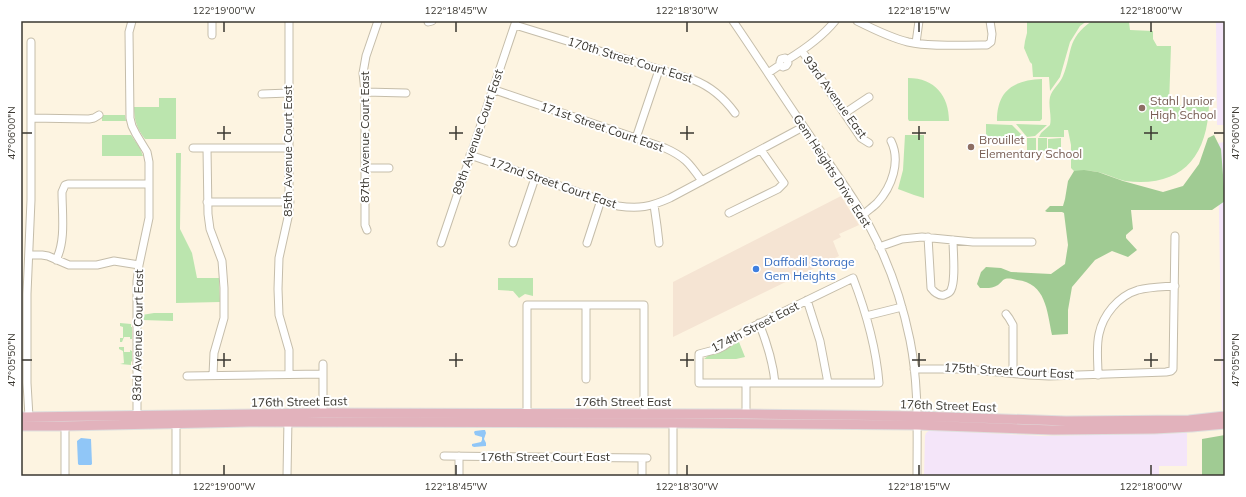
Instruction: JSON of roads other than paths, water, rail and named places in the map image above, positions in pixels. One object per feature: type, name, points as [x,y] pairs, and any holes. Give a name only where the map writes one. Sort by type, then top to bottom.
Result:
[{"type":"main road","name":"176th Street East","points":[[24,419],[323,414],[746,414],[917,420],[1053,430],[1184,428],[1225,424]]},
{"type":"main road","points":[[288,420],[320,418],[323,414]]},
{"type":"main road","points":[[462,422],[465,418],[507,417],[526,414]]},
{"type":"main road","points":[[566,422],[590,418],[642,418],[644,414]]},
{"type":"main road","points":[[673,423],[674,419],[676,418],[709,418],[724,414]]},
{"type":"main road","points":[[65,426],[66,421],[128,420],[137,416]]},
{"type":"main road","name":"176th Street East","points":[[21,426],[176,424],[288,420],[673,423],[917,420],[1189,420],[1225,416]]},
{"type":"street","name":"83rd Avenue Court East","points":[[132,21],[129,32],[130,118],[132,126],[147,152],[149,162],[149,218],[138,264],[137,282],[137,416]]},
{"type":"street","points":[[212,21],[212,35]]},
{"type":"street","name":"85th Avenue Court East","points":[[289,21],[290,202],[288,220],[280,247],[278,274],[279,315],[289,350],[289,374]]},
{"type":"street","name":"87th Avenue Court East","points":[[368,230],[365,225],[364,73],[366,56],[378,21]]},
{"type":"street","name":"Gem Heights Drive East","points":[[733,21],[863,215],[887,266],[902,307],[910,341],[914,369],[917,420],[917,476]]},
{"type":"street","points":[[768,73],[780,65],[786,66],[788,63],[787,60],[802,51],[826,31],[835,21]]},
{"type":"street","points":[[857,21],[898,39],[911,43],[932,45],[987,45],[991,42],[992,34],[990,21]]},
{"type":"street","points":[[916,43],[919,21]]},
{"type":"street","name":"170th Street Court East","points":[[515,23],[702,83],[721,96],[735,113]]},
{"type":"street","name":"89th Avenue Court East","points":[[441,243],[515,23]]},
{"type":"street","points":[[24,419],[24,294],[29,255],[31,200],[30,42]]},
{"type":"street","name":"93rd Avenue East","points":[[802,51],[861,138],[869,143]]},
{"type":"street","points":[[636,138],[658,70]]},
{"type":"street","name":"171st Street Court East","points":[[492,89],[665,148],[680,155],[693,168],[702,181]]},
{"type":"street","points":[[365,92],[406,92]]},
{"type":"street","points":[[262,94],[289,93]]},
{"type":"street","points":[[845,113],[869,97]]},
{"type":"street","points":[[31,118],[89,119],[99,116]]},
{"type":"street","name":"172nd Street Court East","points":[[470,155],[618,206],[639,208],[654,205],[670,198],[803,127]]},
{"type":"street","points":[[863,215],[877,203],[888,188],[894,173],[895,148],[891,141]]},
{"type":"street","points":[[193,148],[289,148]]},
{"type":"street","points":[[207,148],[207,212],[210,229],[222,261],[224,288],[224,318],[214,353],[213,375]]},
{"type":"street","points":[[729,213],[778,189],[784,183],[761,150]]},
{"type":"street","points":[[365,168],[390,168]]},
{"type":"street","points":[[513,243],[535,178]]},
{"type":"street","points":[[56,260],[61,245],[62,192],[65,185],[149,184]]},
{"type":"street","points":[[587,244],[601,200]]},
{"type":"street","points":[[207,202],[290,202]]},
{"type":"street","points":[[654,205],[659,243]]},
{"type":"street","points":[[1098,374],[1099,333],[1104,318],[1112,307],[1130,293],[1137,290],[1153,287],[1175,286],[1175,236]]},
{"type":"street","points":[[879,247],[911,237],[928,237],[973,242],[1032,242]]},
{"type":"street","points":[[928,237],[931,288],[934,292],[941,295],[948,293],[952,289],[954,276],[953,240]]},
{"type":"street","points":[[29,255],[42,255],[69,265],[97,265],[114,261],[138,264]]},
{"type":"street","name":"174th Street East","points":[[746,384],[699,383],[699,354],[724,346],[759,323],[853,278],[866,316]]},
{"type":"street","name":"175th Street Court East","points":[[914,369],[966,369],[1049,376],[1171,371],[1173,369],[1175,286]]},
{"type":"street","points":[[807,300],[820,341],[828,384]]},
{"type":"street","points":[[526,414],[527,305],[644,305],[644,414]]},
{"type":"street","points":[[586,305],[586,379]]},
{"type":"street","points":[[746,414],[746,384],[879,384],[875,352],[866,316],[902,307]]},
{"type":"street","points":[[1006,314],[1011,321],[1014,332],[1013,373]]},
{"type":"street","points":[[759,323],[774,367],[775,384]]},
{"type":"street","points":[[323,364],[323,414]]},
{"type":"street","points":[[187,376],[323,374]]},
{"type":"street","points":[[287,476],[288,420]]},
{"type":"street","points":[[673,423],[673,476]]},
{"type":"street","points":[[176,424],[176,476]]},
{"type":"street","points":[[65,426],[65,476]]},
{"type":"street","name":"176th Street Court East","points":[[444,456],[644,458],[642,476]]},
{"type":"street","points":[[459,456],[459,476]]},
{"type":"water","points":[[485,430],[486,433],[484,439],[486,446],[472,446],[472,444],[481,442],[482,440],[482,437],[475,435],[474,432]]},
{"type":"water","points":[[81,438],[91,439],[91,465],[78,464],[77,441]]},
{"type":"place","name":"Stahl Junior High School","points":[[1142,108]]},
{"type":"place","name":"Brouillet Elementary School","points":[[971,147]]},
{"type":"place","name":"Daffodil Storage Gem Heights","points":[[756,269]]}]
